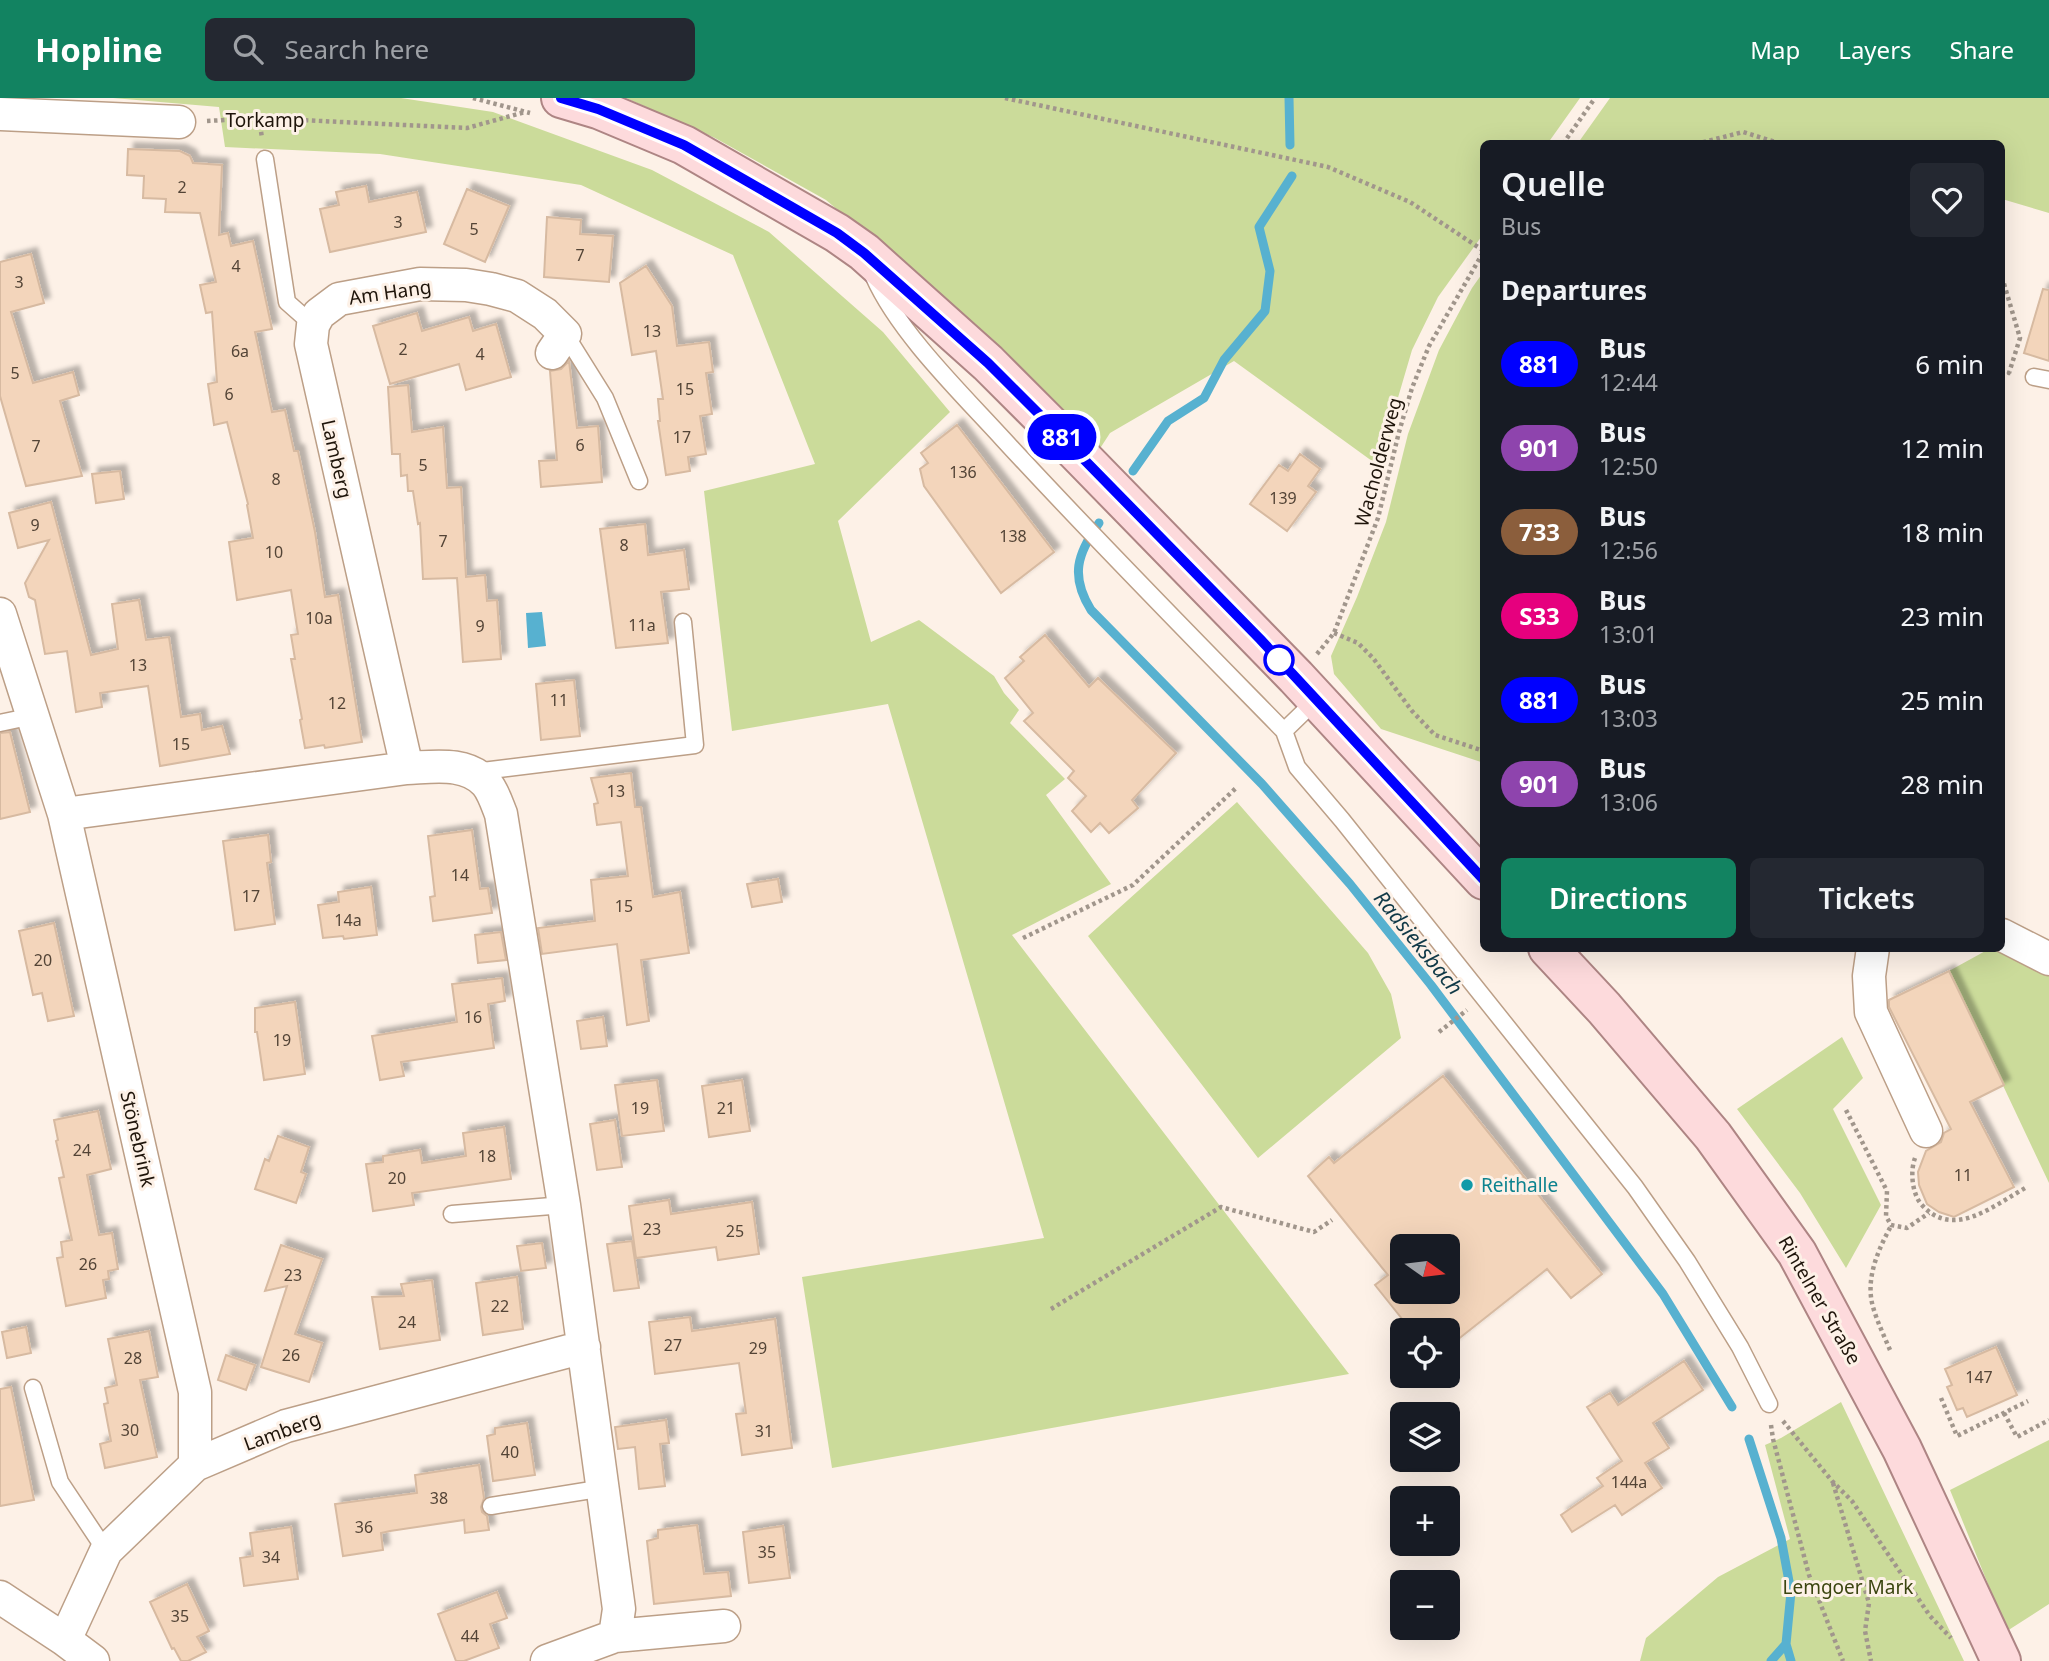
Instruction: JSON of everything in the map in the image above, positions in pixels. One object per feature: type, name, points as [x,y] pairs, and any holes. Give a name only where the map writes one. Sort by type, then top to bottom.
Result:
[{"type":"main road","points":[[544,105],[598,109],[684,145],[837,233],[864,253],[988,363],[1306,689],[1480,876]]},
{"type":"main road","name":"Rintelner Straße","points":[[1553,952],[1713,1136],[1797,1253],[1896,1438],[1998,1654]]},
{"type":"street","points":[[0,114],[178,122]]},
{"type":"street","name":"Am Hang","points":[[313,325],[319,314],[339,299],[419,284],[466,285],[517,296],[545,314],[559,343]]},
{"type":"street","name":"Lamberg","points":[[313,325],[311,344],[407,768]]},
{"type":"street","name":"Stönebrink","points":[[0,614],[64,814],[195,1392],[195,1465]]},
{"type":"street","points":[[64,814],[407,768],[459,767],[474,772],[488,785],[501,814],[564,1205],[619,1609],[615,1636]]},
{"type":"street","points":[[2005,937],[2049,959]]},
{"type":"street","points":[[1872,952],[1869,976],[1871,1012],[1926,1131]]},
{"type":"street","name":"Lamberg","points":[[65,1640],[106,1550],[195,1465],[286,1426],[584,1347]]},
{"type":"street","points":[[0,1597],[93,1661]]},
{"type":"street","points":[[547,1661],[615,1636],[724,1626]]},
{"type":"lane","points":[[265,159],[287,302],[313,325]]},
{"type":"lane","points":[[864,253],[883,296],[965,398],[1084,527],[1284,731],[1297,767],[1484,996],[1635,1187],[1687,1261],[1740,1347],[1769,1404]]},
{"type":"lane","points":[[559,343],[605,398],[639,481]]},
{"type":"lane","points":[[474,772],[695,745],[683,622]]},
{"type":"lane","points":[[1284,731],[1306,689]]},
{"type":"lane","points":[[0,723],[33,716]]},
{"type":"lane","points":[[452,1214],[564,1205]]},
{"type":"lane","points":[[33,1388],[60,1482],[106,1550]]},
{"type":"lane","points":[[491,1506],[604,1488]]},
{"type":"path","points":[[1005,98],[1328,167],[1409,202],[1480,248]]},
{"type":"path","points":[[1566,140],[1595,98]]},
{"type":"path","name":"Torkamp","points":[[178,122],[259,118],[467,128],[544,105]]},
{"type":"path","points":[[1712,140],[1743,132],[1769,140]]},
{"type":"path","name":"Wacholderweg","points":[[1306,689],[1334,633],[1378,518],[1399,432],[1420,367],[1429,346],[1480,258]]},
{"type":"path","points":[[2005,287],[2020,338],[2009,373],[2042,378]]},
{"type":"path","points":[[1334,633],[1358,643],[1373,658],[1412,710],[1435,735],[1480,750]]},
{"type":"path","points":[[1023,938],[1133,885],[1236,788]]},
{"type":"path","points":[[1439,1032],[1484,996]]},
{"type":"path","points":[[1846,1110],[1887,1191],[1885,1216],[1891,1225],[1907,1228],[1929,1213]]},
{"type":"path","points":[[1926,1131],[1913,1164],[1915,1196],[1929,1213],[1947,1221],[1970,1219],[2027,1187]]},
{"type":"path","points":[[1051,1309],[1221,1207],[1314,1232],[1332,1220]]},
{"type":"path","points":[[1890,1350],[1872,1305],[1871,1272],[1881,1243],[1891,1225]]},
{"type":"path","points":[[1941,1398],[1957,1436],[2028,1401]]},
{"type":"path","points":[[1769,1404],[1832,1481],[1852,1501],[1930,1616],[1966,1653],[1998,1654]]},
{"type":"path","points":[[1769,1404],[1773,1439],[1809,1575],[1843,1661]]},
{"type":"path","points":[[2004,1413],[2017,1437],[2049,1420]]},
{"type":"path","points":[[1832,1481],[1870,1602],[1865,1631],[1871,1661]]},
{"type":"green space","points":[[113,98],[401,98],[493,112],[652,170],[769,232],[883,332],[950,412],[838,521],[871,642],[919,620],[994,676],[1019,710],[1010,723],[1065,779],[1046,795],[1111,884],[1012,935],[1349,1374],[832,1468],[802,1277],[1044,1238],[888,704],[732,731],[704,491],[815,464],[733,255],[581,185],[380,154],[225,147],[219,107]]},
{"type":"green space","points":[[626,98],[1580,98],[1550,140],[1480,140],[1480,239],[1438,297],[1412,350],[1397,401],[1383,469],[1234,361],[1110,433],[1099,450],[965,318],[826,200],[715,138]]},
{"type":"green space","points":[[1610,98],[2049,98],[2049,213],[2005,200],[2005,140],[1580,140]]},
{"type":"green space","points":[[1480,277],[1480,762],[1381,729],[1334,674],[1331,656],[1386,522],[1408,434],[1439,350]]},
{"type":"green space","points":[[1237,802],[1368,953],[1391,994],[1401,1038],[1258,1158],[1088,936]]},
{"type":"green space","points":[[2005,950],[2049,975],[2049,1183],[1949,971],[1984,952]]},
{"type":"green space","points":[[1842,1037],[1863,1078],[1833,1109],[1881,1205],[1846,1268],[1800,1193],[1737,1109]]},
{"type":"green space","name":"Lemgoer Mark","points":[[1841,1402],[1964,1661],[1640,1661],[1646,1638],[1718,1577],[1790,1539],[1765,1445]]},
{"type":"green space","points":[[2049,1440],[2049,1604],[2007,1631],[1950,1490]]},
{"type":"water","points":[[542,612],[546,646],[528,648],[526,613]]},
{"type":"building","points":[[128,149],[180,151],[190,156],[193,163],[222,165],[219,235],[228,233],[231,246],[253,241],[272,329],[255,332],[272,412],[285,410],[294,451],[298,451],[325,597],[338,595],[362,742],[305,748],[291,659],[295,659],[291,635],[298,634],[291,590],[237,600],[229,542],[253,538],[248,504],[227,422],[214,425],[208,384],[217,382],[212,312],[206,313],[200,285],[216,282],[200,213],[165,212],[166,199],[143,198],[144,176],[127,175]]},
{"type":"building","points":[[366,186],[369,202],[417,192],[426,232],[330,252],[320,209],[339,205],[336,192]]},
{"type":"building","points":[[467,189],[509,206],[485,262],[444,244]]},
{"type":"building","points":[[547,217],[581,220],[580,234],[613,236],[609,282],[544,277]]},
{"type":"building","points":[[31,254],[44,303],[11,312],[33,383],[73,372],[79,395],[60,401],[82,476],[26,486],[0,396],[0,262]]},
{"type":"building","points":[[646,266],[672,306],[677,346],[709,342],[713,372],[706,373],[712,414],[700,416],[706,454],[688,457],[690,471],[666,475],[658,421],[658,399],[663,399],[656,351],[632,355],[620,283]]},
{"type":"building","points":[[2043,289],[2049,290],[2049,361],[2024,353]]},
{"type":"building","points":[[417,313],[422,331],[469,317],[473,331],[496,324],[511,377],[466,390],[459,364],[390,384],[373,326]]},
{"type":"building","points":[[569,361],[577,428],[598,426],[602,482],[541,487],[539,461],[557,460],[550,371],[561,369]]},
{"type":"building","points":[[408,385],[412,432],[443,427],[447,488],[461,487],[466,577],[485,575],[487,601],[497,600],[501,659],[463,662],[457,578],[423,579],[420,523],[418,524],[413,491],[408,491],[407,475],[401,476],[400,454],[392,454],[388,387]]},
{"type":"building","points":[[957,425],[1054,552],[1001,593],[924,486],[920,469],[928,463],[921,453]]},
{"type":"building","points":[[1300,454],[1320,469],[1308,486],[1316,492],[1287,531],[1250,504],[1279,465],[1288,471]]},
{"type":"building","points":[[120,471],[124,499],[96,503],[92,474]]},
{"type":"building","points":[[51,502],[91,655],[118,649],[112,604],[139,600],[146,640],[169,637],[181,717],[200,714],[202,730],[222,726],[230,754],[160,766],[148,686],[100,693],[102,707],[76,712],[67,651],[45,654],[35,600],[29,597],[25,583],[49,540],[18,548],[9,513]]},
{"type":"building","points":[[645,524],[648,555],[684,550],[689,589],[661,592],[668,643],[616,648],[600,529]]},
{"type":"building","points":[[1045,635],[1089,687],[1098,678],[1176,753],[1132,800],[1138,808],[1109,833],[1100,823],[1091,832],[1072,811],[1086,796],[1068,778],[1074,771],[1024,721],[1033,713],[1005,678],[1024,661],[1020,657]]},
{"type":"building","points":[[574,680],[580,736],[541,740],[536,684]]},
{"type":"building","points":[[10,732],[30,812],[0,819],[0,733]]},
{"type":"building","points":[[631,773],[635,807],[641,807],[653,897],[680,892],[689,953],[641,960],[649,1021],[627,1025],[617,944],[542,954],[538,928],[595,921],[591,880],[628,876],[621,822],[597,825],[594,804],[598,803],[591,778]]},
{"type":"building","points":[[472,830],[480,889],[488,888],[492,913],[433,921],[430,897],[435,896],[428,836]]},
{"type":"building","points":[[268,835],[271,862],[267,863],[275,924],[235,930],[223,841]]},
{"type":"building","points":[[778,879],[782,902],[752,907],[747,884]]},
{"type":"building","points":[[371,887],[377,935],[344,939],[343,936],[323,938],[318,905],[339,902],[338,892]]},
{"type":"building","points":[[54,923],[74,1016],[48,1021],[42,993],[33,995],[19,931]]},
{"type":"building","points":[[501,932],[506,960],[478,963],[475,935]]},
{"type":"building","points":[[1949,971],[2004,1085],[1970,1102],[2014,1187],[1954,1217],[1927,1204],[1919,1185],[1918,1172],[1926,1151],[1941,1142],[1944,1133],[1951,1129],[1889,1007],[1889,1000]]},
{"type":"building","points":[[502,978],[505,1001],[488,1004],[494,1048],[401,1062],[404,1076],[380,1080],[372,1036],[457,1022],[452,984]]},
{"type":"building","points":[[295,1002],[305,1074],[264,1080],[255,1032],[255,1008]]},
{"type":"building","points":[[603,1017],[607,1046],[581,1049],[577,1021]]},
{"type":"building","name":"Reithalle","points":[[1443,1076],[1602,1274],[1571,1298],[1547,1269],[1460,1338],[1460,1318],[1401,1318],[1390,1304],[1460,1304],[1460,1234],[1390,1234],[1390,1304],[1375,1285],[1388,1275],[1308,1176],[1329,1157],[1334,1163]]},
{"type":"building","points":[[657,1080],[664,1131],[622,1136],[615,1085]]},
{"type":"building","points":[[742,1080],[750,1131],[709,1137],[702,1086]]},
{"type":"building","points":[[98,1111],[111,1169],[87,1175],[99,1235],[112,1233],[118,1269],[108,1271],[109,1279],[103,1280],[106,1298],[66,1306],[57,1258],[63,1257],[61,1242],[72,1240],[59,1178],[64,1177],[54,1120]]},
{"type":"building","points":[[615,1120],[622,1167],[597,1170],[590,1124]]},
{"type":"building","points":[[504,1127],[511,1179],[412,1193],[414,1205],[373,1211],[366,1164],[383,1162],[383,1156],[420,1150],[422,1163],[466,1156],[463,1133]]},
{"type":"building","points":[[278,1136],[309,1147],[301,1172],[306,1174],[296,1203],[255,1189],[265,1159],[269,1161]]},
{"type":"building","points":[[669,1200],[671,1214],[752,1202],[759,1254],[718,1260],[716,1247],[636,1258],[629,1206]]},
{"type":"building","points":[[632,1241],[639,1288],[614,1291],[607,1244]]},
{"type":"building","points":[[542,1243],[546,1268],[521,1271],[517,1246]]},
{"type":"building","points":[[281,1245],[322,1259],[295,1334],[322,1343],[309,1382],[261,1367],[287,1286],[265,1291]]},
{"type":"building","points":[[517,1277],[523,1329],[483,1335],[476,1283]]},
{"type":"building","points":[[432,1280],[440,1340],[380,1349],[372,1297],[404,1296],[401,1284]]},
{"type":"building","points":[[690,1317],[692,1331],[775,1319],[792,1448],[742,1455],[736,1414],[746,1413],[739,1363],[655,1374],[649,1322]]},
{"type":"building","points":[[26,1327],[31,1353],[7,1358],[2,1332]]},
{"type":"building","points":[[149,1331],[158,1377],[140,1380],[157,1457],[105,1468],[100,1444],[111,1441],[104,1404],[108,1403],[105,1388],[117,1385],[108,1339]]},
{"type":"building","points":[[1996,1347],[2017,1395],[1967,1417],[1963,1408],[1957,1410],[1947,1387],[1952,1385],[1945,1369]]},
{"type":"building","points":[[226,1355],[255,1365],[246,1390],[218,1380]]},
{"type":"building","points":[[1684,1361],[1703,1390],[1653,1423],[1669,1448],[1645,1463],[1662,1488],[1622,1515],[1615,1505],[1572,1532],[1561,1515],[1603,1486],[1597,1478],[1622,1461],[1587,1407],[1610,1393],[1618,1405]]},
{"type":"building","points":[[11,1387],[34,1500],[0,1506],[0,1389]]},
{"type":"building","points":[[666,1420],[669,1443],[660,1444],[665,1486],[639,1489],[635,1447],[618,1449],[615,1427]]},
{"type":"building","points":[[527,1423],[535,1475],[493,1481],[487,1436],[495,1434],[495,1428]]},
{"type":"building","points":[[479,1465],[484,1498],[481,1507],[487,1516],[489,1530],[465,1533],[464,1520],[390,1531],[381,1533],[383,1550],[343,1556],[335,1504],[417,1493],[415,1475]]},
{"type":"building","points":[[697,1525],[704,1574],[728,1572],[731,1596],[654,1604],[647,1541],[658,1538],[658,1530]]},
{"type":"building","points":[[783,1526],[790,1578],[749,1583],[743,1532]]},
{"type":"building","points":[[291,1527],[298,1579],[244,1586],[240,1558],[253,1556],[250,1533]]},
{"type":"building","points":[[187,1584],[209,1631],[197,1637],[206,1652],[188,1661],[181,1661],[174,1648],[172,1649],[150,1602]]},
{"type":"building","points":[[497,1592],[507,1618],[490,1624],[499,1648],[464,1661],[456,1661],[438,1614]]},
{"type":"waterway","name":"Radsieksbach","points":[[1289,98],[1290,145]]},
{"type":"waterway","name":"Radsieksbach","points":[[1133,471],[1168,421],[1204,398],[1224,360],[1265,311],[1270,271],[1259,227],[1292,176]]},
{"type":"waterway","name":"Radsieksbach","points":[[1099,523],[1081,555],[1079,565],[1080,586],[1091,610],[1262,784],[1350,884],[1431,985],[1663,1294],[1732,1407]]},
{"type":"waterway","name":"Radsieksbach","points":[[1749,1439],[1781,1538],[1791,1592],[1786,1644],[1791,1661]]},
{"type":"waterway","points":[[1771,1661],[1786,1644]]},
{"type":"bus line","name":"881","points":[[561,98],[598,109],[684,145],[837,233],[864,253],[988,363],[1060,435],[1260,639],[1480,876]]},
{"type":"place","name":"Reithalle","points":[[1467,1185]]}]
